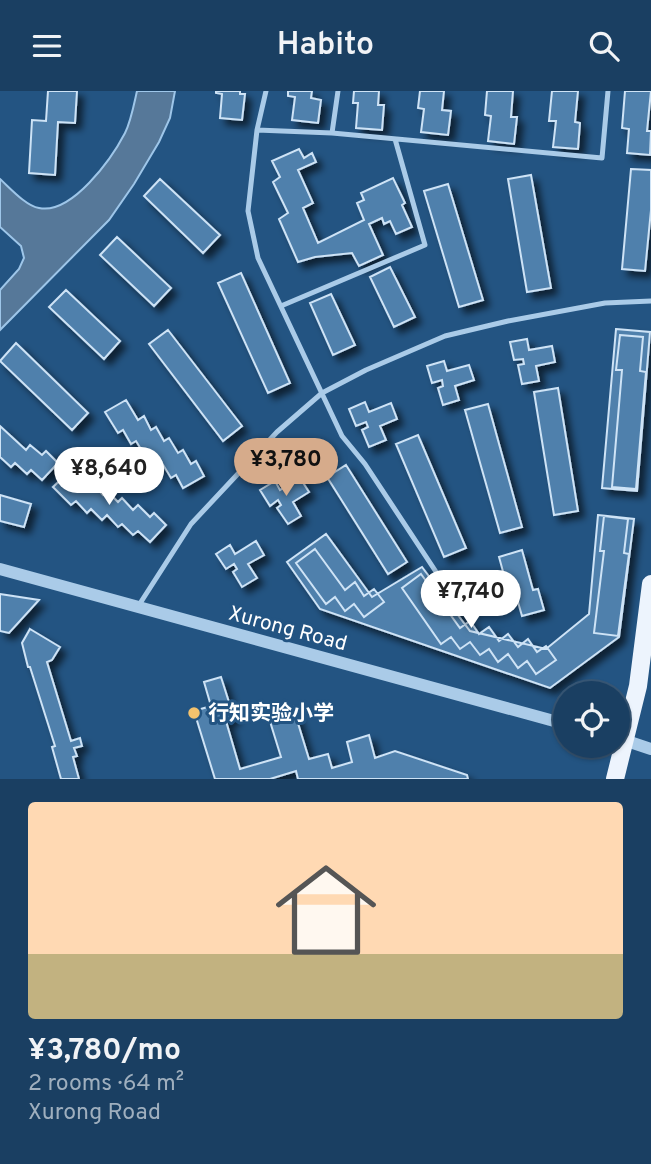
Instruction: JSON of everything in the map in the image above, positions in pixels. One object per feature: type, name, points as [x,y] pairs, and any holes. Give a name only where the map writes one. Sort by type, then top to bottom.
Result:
[{"type":"main road","points":[[630,711],[638,687],[651,584]]},
{"type":"main road","points":[[615,779],[618,758]]},
{"type":"street","name":"Xurong Road","points":[[0,569],[553,721]]},
{"type":"street","points":[[630,742],[651,749]]},
{"type":"lane","points":[[266,91],[257,130],[248,211],[258,258],[342,436],[365,464],[444,584]]},
{"type":"lane","points":[[332,133],[338,91]]},
{"type":"lane","points":[[257,130],[332,133],[602,158],[608,91]]},
{"type":"lane","points":[[281,306],[425,245],[395,139]]},
{"type":"lane","points":[[138,607],[191,524],[277,432],[322,393],[366,370],[445,337],[508,321],[605,303],[651,301]]},
{"type":"water","points":[[137,91],[175,91],[170,118],[159,142],[109,220],[0,330],[0,290],[19,269],[24,258],[21,246],[0,227],[0,179],[34,207],[52,208],[65,203],[90,183],[119,144],[129,123]]},
{"type":"building","points":[[48,91],[77,91],[75,123],[58,122],[55,175],[29,173],[32,120],[46,121]]},
{"type":"building","points":[[216,91],[240,91],[240,94],[245,94],[242,120],[220,118],[222,94]]},
{"type":"building","points":[[288,91],[312,91],[311,98],[321,100],[318,123],[292,120],[295,97],[288,96]]},
{"type":"building","points":[[354,91],[379,91],[378,105],[384,105],[382,130],[356,128],[358,103],[353,103]]},
{"type":"building","points":[[420,91],[444,91],[442,110],[451,111],[448,135],[421,132],[424,109],[418,108]]},
{"type":"building","points":[[487,91],[513,91],[511,117],[517,117],[514,144],[488,141],[491,116],[485,115]]},
{"type":"building","points":[[552,91],[578,91],[575,122],[580,123],[578,149],[553,147],[556,121],[549,121]]},
{"type":"building","points":[[625,91],[651,91],[647,131],[651,131],[650,155],[627,153],[629,129],[622,128]]},
{"type":"building","points":[[299,149],[304,158],[312,153],[316,162],[298,170],[313,203],[303,208],[318,243],[364,220],[357,203],[364,200],[361,193],[393,178],[405,203],[402,205],[412,227],[396,234],[390,221],[384,224],[382,218],[369,224],[383,255],[359,266],[352,253],[315,257],[298,262],[279,219],[288,213],[273,182],[280,177],[272,161]]},
{"type":"building","points":[[631,169],[651,170],[651,210],[645,271],[622,269]]},
{"type":"building","points":[[531,175],[551,288],[527,292],[508,179]]},
{"type":"building","points":[[160,179],[220,235],[203,253],[144,196]]},
{"type":"building","points":[[448,184],[483,300],[459,307],[424,191]]},
{"type":"building","points":[[117,237],[171,288],[154,306],[100,255]]},
{"type":"building","points":[[390,267],[415,317],[394,327],[370,277]]},
{"type":"building","points":[[241,273],[290,383],[268,393],[218,283]]},
{"type":"building","points":[[66,290],[120,341],[104,359],[49,307]]},
{"type":"building","points":[[331,294],[355,345],[333,355],[310,303]]},
{"type":"building","points":[[616,329],[650,332],[637,491],[602,488]]},
{"type":"building","points":[[168,330],[242,426],[223,441],[149,344]]},
{"type":"building","points":[[620,335],[643,337],[640,371],[646,372],[636,489],[612,487],[622,370],[616,370]]},
{"type":"building","points":[[527,339],[529,350],[552,346],[555,362],[536,366],[539,381],[522,384],[518,365],[524,364],[523,359],[514,360],[510,342]]},
{"type":"building","points":[[16,343],[88,413],[72,430],[0,361]]},
{"type":"building","points":[[444,361],[447,371],[469,365],[474,380],[455,386],[459,400],[443,405],[438,388],[443,386],[442,380],[432,383],[427,366]]},
{"type":"building","points":[[558,388],[578,511],[554,515],[534,392]]},
{"type":"building","points":[[126,400],[138,420],[144,416],[151,430],[156,427],[164,441],[169,438],[178,453],[183,450],[191,464],[196,461],[204,476],[183,488],[176,475],[171,478],[162,463],[157,466],[149,452],[144,454],[136,441],[131,444],[123,430],[118,433],[105,412]]},
{"type":"building","points":[[365,402],[369,412],[391,403],[397,419],[380,426],[386,440],[369,447],[362,430],[368,427],[366,422],[356,426],[349,409]]},
{"type":"building","points":[[488,404],[522,527],[500,533],[465,410]]},
{"type":"building","points":[[0,426],[26,450],[30,445],[42,455],[46,451],[58,463],[42,480],[31,470],[27,474],[15,463],[11,467],[0,457]]},
{"type":"building","points":[[418,435],[466,548],[444,557],[396,444]]},
{"type":"building","points":[[346,465],[407,562],[388,574],[327,477]]},
{"type":"building","points":[[70,471],[87,488],[92,483],[103,495],[107,491],[118,502],[122,498],[133,510],[138,505],[150,517],[154,513],[166,525],[150,542],[138,531],[133,535],[122,524],[118,527],[107,515],[102,520],[91,509],[87,513],[76,501],[71,505],[53,487]]},
{"type":"building","points":[[300,478],[309,492],[293,502],[301,516],[288,524],[277,508],[281,505],[278,500],[270,506],[260,490],[275,481],[280,490]]},
{"type":"building","points":[[0,495],[31,504],[24,527],[0,521]]},
{"type":"building","points":[[598,515],[634,519],[619,637],[559,681],[553,681],[550,688],[320,609],[287,562],[326,534],[372,597],[422,567],[470,631],[546,649],[589,614]]},
{"type":"building","points":[[604,516],[628,519],[624,553],[629,554],[618,636],[594,633],[604,551],[600,551]]},
{"type":"building","points":[[256,541],[264,555],[248,564],[257,578],[242,587],[233,572],[237,569],[234,564],[226,569],[216,554],[230,545],[235,554]]},
{"type":"building","points":[[315,549],[345,590],[355,582],[364,596],[374,589],[384,602],[364,617],[354,604],[345,611],[335,597],[326,604],[296,563]]},
{"type":"building","points":[[522,550],[533,590],[538,589],[544,610],[522,616],[516,595],[510,597],[499,557]]},
{"type":"building","points":[[421,574],[460,628],[470,621],[479,634],[489,627],[499,641],[508,634],[518,647],[528,639],[537,652],[546,646],[556,660],[536,674],[527,661],[518,668],[508,654],[498,662],[489,649],[480,655],[470,642],[460,649],[451,637],[441,644],[402,588]]},
{"type":"building","points":[[0,594],[39,600],[9,633],[0,631]]},
{"type":"building","points":[[30,629],[60,647],[52,660],[47,662],[71,741],[80,738],[82,746],[74,748],[77,756],[73,757],[79,779],[61,779],[52,747],[55,746],[22,643]]},
{"type":"building","points":[[221,677],[234,718],[226,721],[240,769],[281,757],[268,715],[293,707],[309,759],[328,754],[332,768],[352,762],[347,742],[369,735],[375,758],[395,751],[467,775],[468,779],[298,779],[296,771],[270,779],[215,779],[194,711],[211,706],[204,682]]},
{"type":"place","name":"行知实验小学","points":[[194,713]]}]
